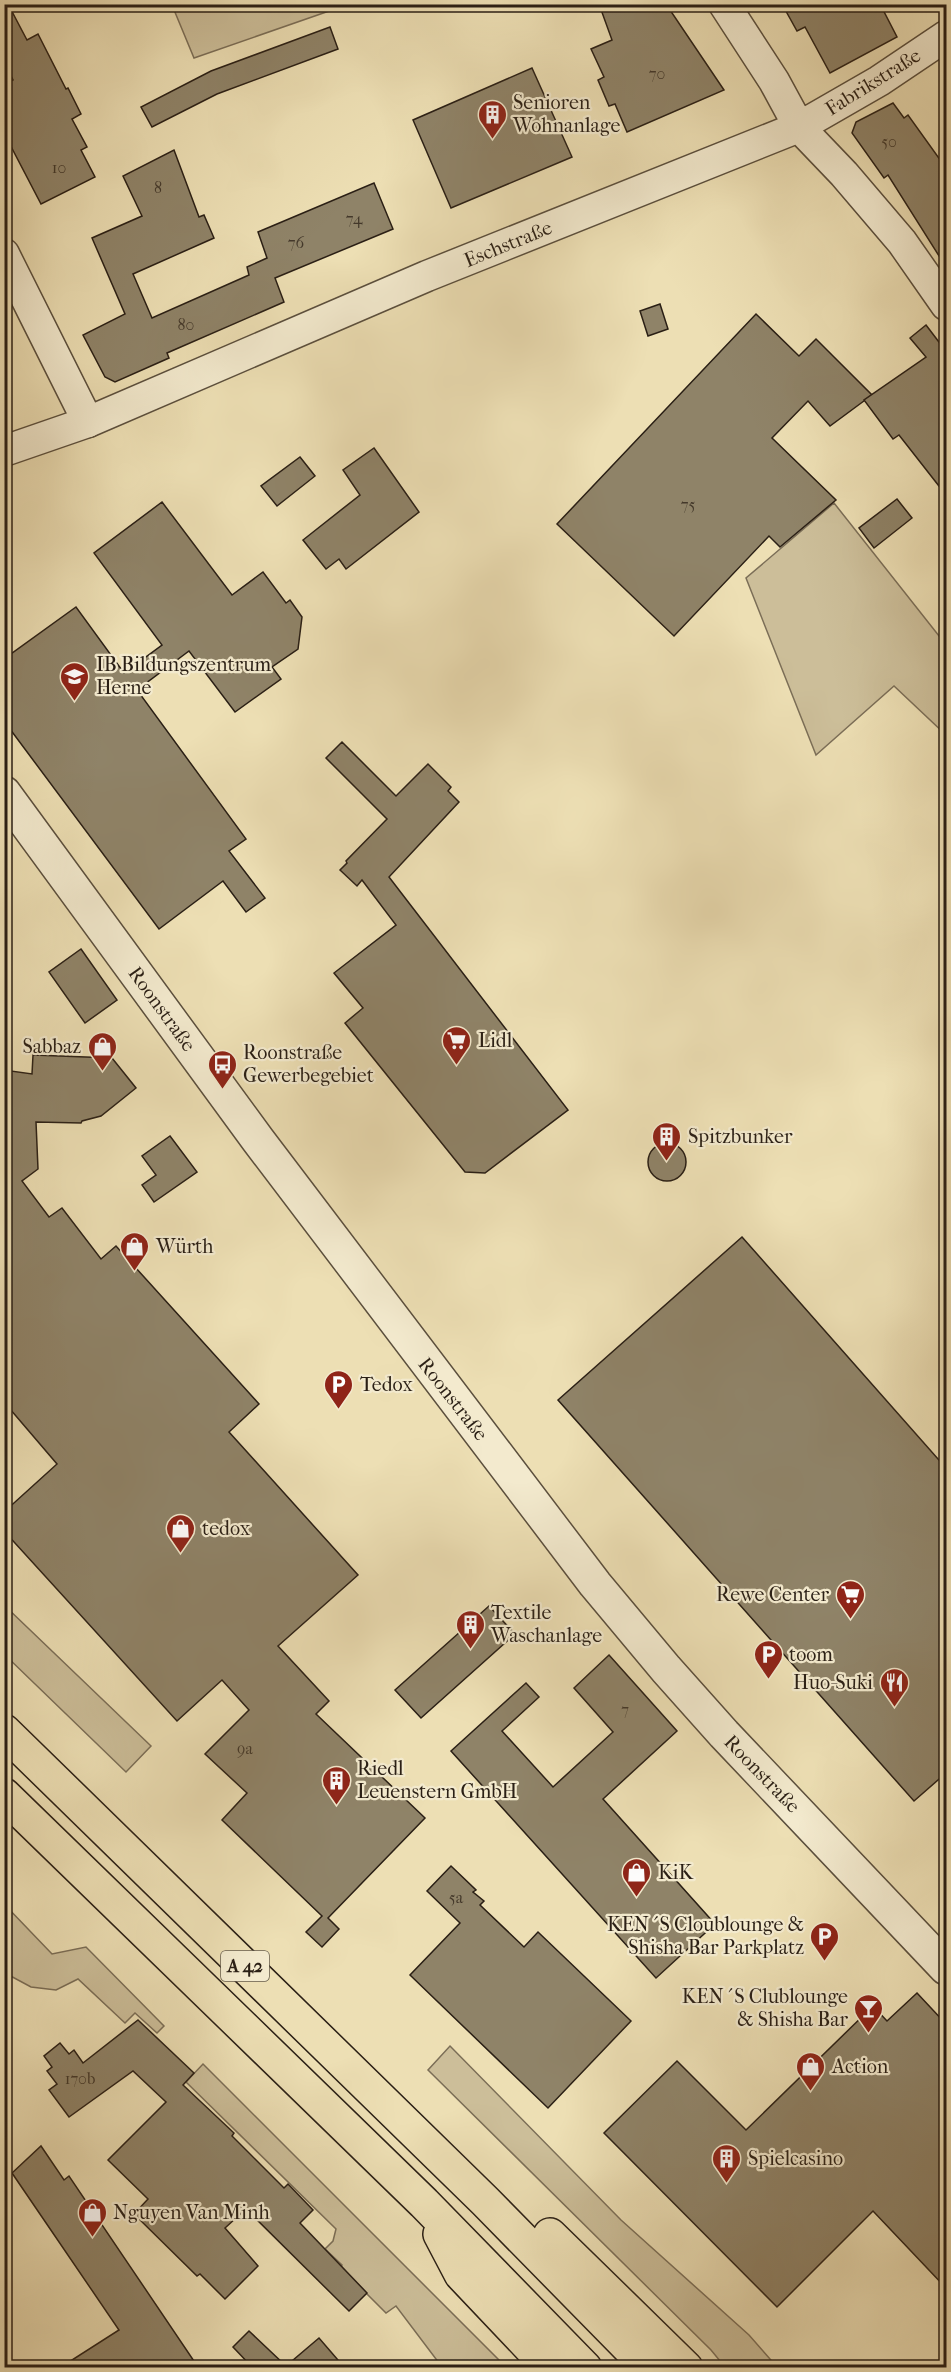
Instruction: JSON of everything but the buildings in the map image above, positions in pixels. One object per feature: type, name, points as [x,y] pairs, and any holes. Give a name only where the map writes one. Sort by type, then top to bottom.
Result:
[{"type":"highway","name":"A 42","points":[[4,1731],[485,2201],[649,2367]]},
{"type":"highway","name":"A 42","points":[[4,1795],[423,2203],[585,2367]]},
{"type":"highway","points":[[485,2201],[520,2206],[686,2367]]},
{"type":"highway","points":[[423,2203],[461,2274],[550,2367]]},
{"type":"street","points":[[724,4],[774,81],[799,127],[844,174],[902,242],[946,305]]},
{"type":"street","name":"Fabrikstraße","points":[[799,127],[879,81],[946,36]]},
{"type":"street","name":"Eschstraße","points":[[4,451],[88,422],[427,276],[799,127]]},
{"type":"street","points":[[4,255],[88,422]]},
{"type":"street","name":"Roonstraße","points":[[4,793],[258,1140],[595,1584],[724,1734],[946,1968]]},
{"type":"shaded area","points":[[341,4],[342,6],[332,10],[194,58],[172,5]]},
{"type":"shaded area","points":[[834,503],[943,641],[946,639],[946,735],[894,686],[816,755],[746,578]]},
{"type":"shaded area","points":[[4,1605],[151,1746],[126,1772],[5,1655]]},
{"type":"shaded area","points":[[5,1905],[52,1954],[86,1947],[164,2026],[157,2033],[135,2013],[125,2023],[78,1979],[56,1990],[31,1987],[5,1973]]},
{"type":"shaded area","points":[[450,2046],[621,2220],[749,2335],[777,2367],[725,2367],[711,2350],[428,2070]]},
{"type":"shaded area","points":[[203,2064],[506,2367],[442,2367],[396,2306],[386,2313],[341,2268],[342,2265],[325,2249],[333,2241],[336,2229],[186,2082]]},
{"type":"place","name":"Senioren Wohnanlage","points":[[492,140]]},
{"type":"place","name":"IB Bildungszentrum Herne","points":[[75,702]]},
{"type":"place","name":"Lidl","points":[[457,1066]]},
{"type":"place","name":"Sabbaz","points":[[102,1072]]},
{"type":"place","name":"Roonstraße Gewerbegebiet","points":[[222,1090]]},
{"type":"place","name":"Spitzbunker","points":[[667,1162]]},
{"type":"place","name":"Würth","points":[[135,1272]]},
{"type":"place","name":"Tedox","points":[[339,1410]]},
{"type":"place","name":"tedox","points":[[181,1554]]},
{"type":"place","name":"Rewe Center","points":[[850,1620]]},
{"type":"place","name":"Textile Waschanlage","points":[[470,1650]]},
{"type":"place","name":"toom","points":[[768,1680]]},
{"type":"place","name":"Huo-Suki","points":[[894,1708]]},
{"type":"place","name":"Riedl Leuenstern GmbH","points":[[336,1806]]},
{"type":"place","name":"KiK","points":[[637,1898]]},
{"type":"place","name":"KEN´S Cloublounge & Shisha Bar Parkplatz","points":[[825,1962]]},
{"type":"place","name":"KEN´S Clublounge & Shisha Bar","points":[[869,2034]]},
{"type":"place","name":"Action","points":[[811,2092]]},
{"type":"place","name":"Spielcasino","points":[[727,2184]]},
{"type":"place","name":"Nguyen Van Minh","points":[[92,2238]]}]
